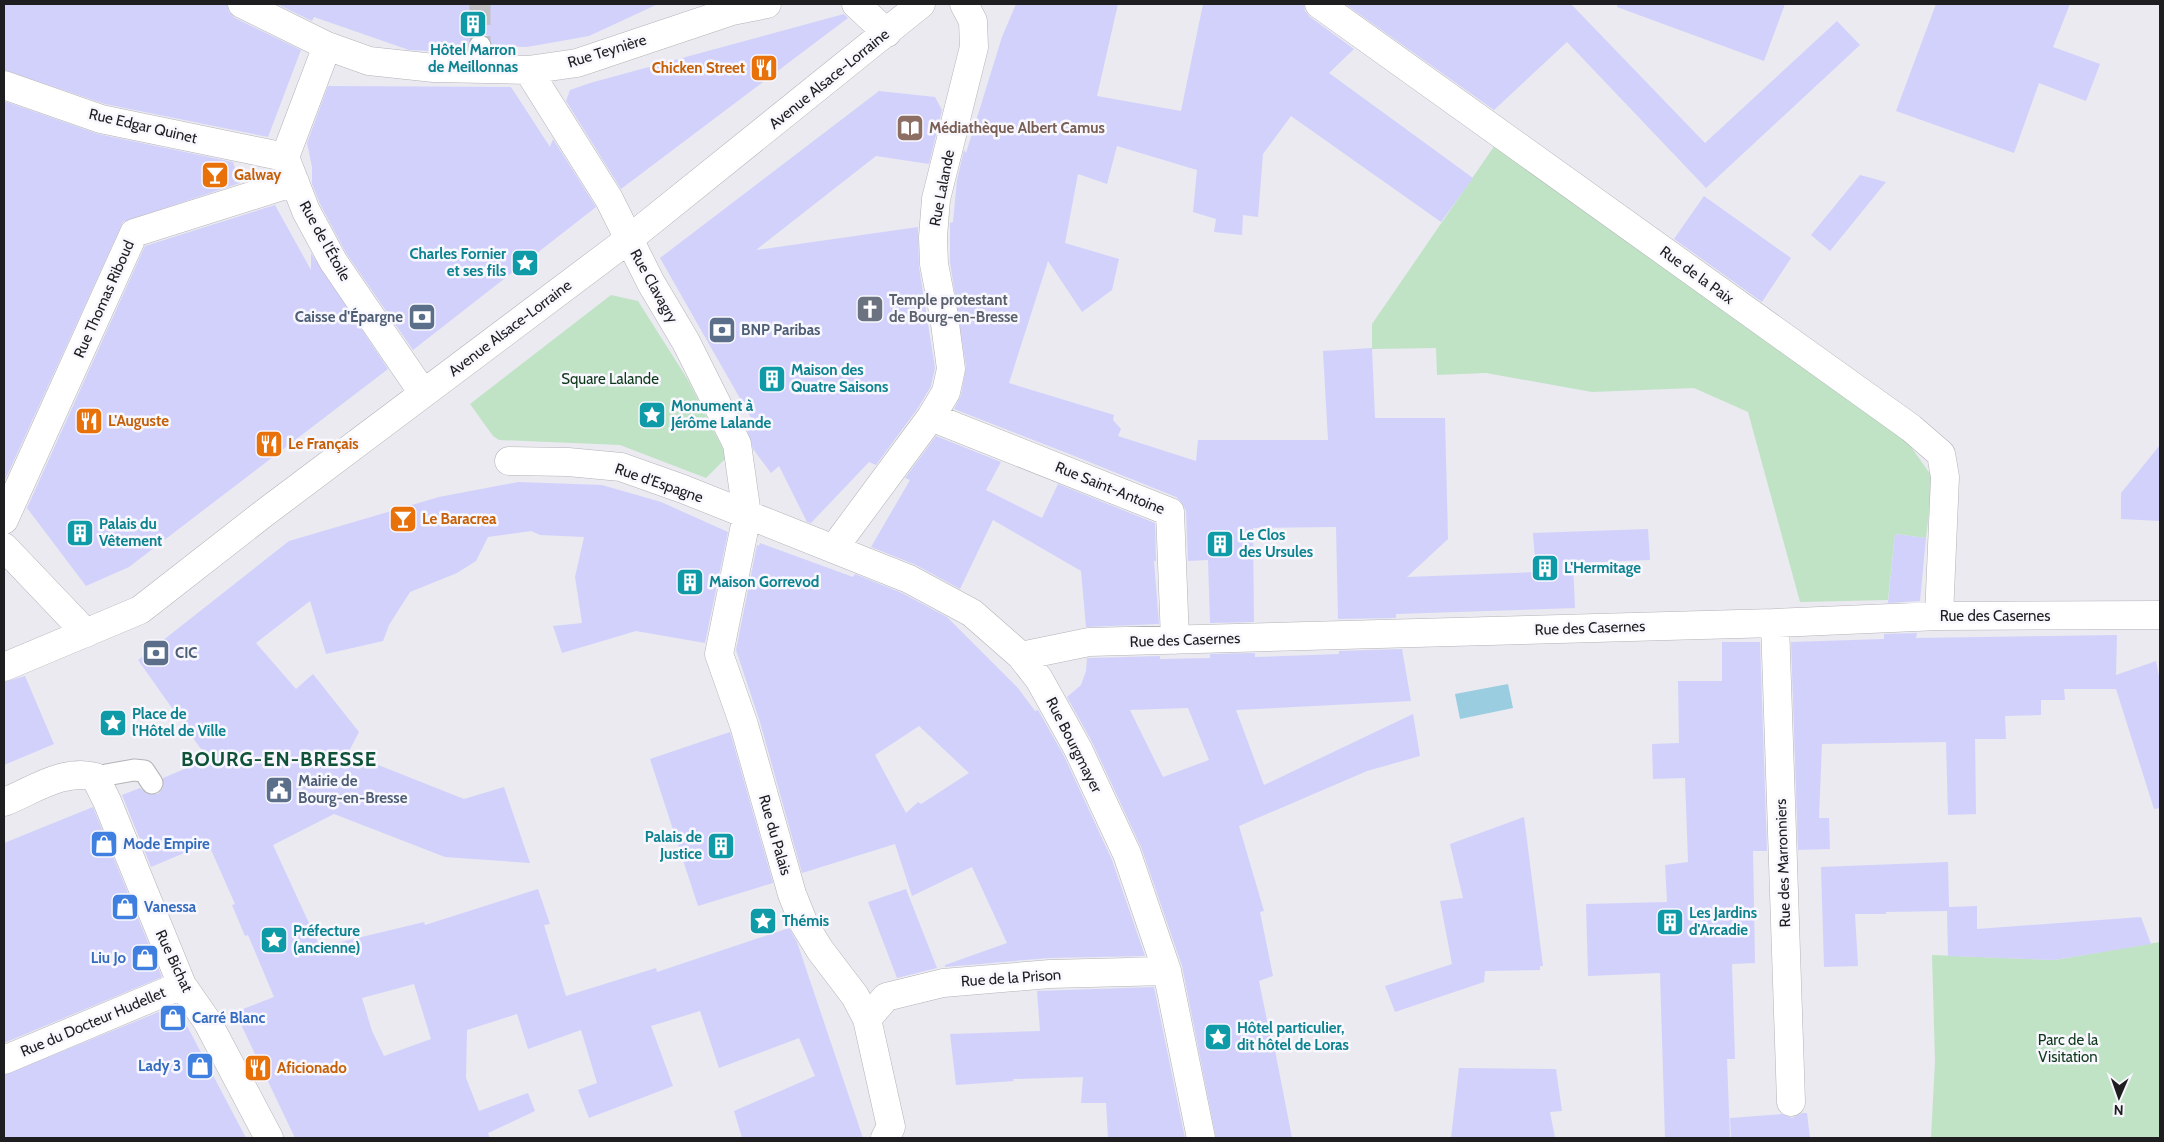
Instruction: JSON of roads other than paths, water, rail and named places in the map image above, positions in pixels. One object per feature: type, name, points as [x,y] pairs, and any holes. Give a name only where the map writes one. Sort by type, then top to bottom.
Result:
[{"type":"street","name":"Rue Teynière","points":[[242,4],[327,46],[369,61],[434,68],[480,57],[528,70],[576,63],[732,12],[767,4]]},
{"type":"street","points":[[856,4],[887,33]]},
{"type":"street","name":"Avenue Alsace-Lorraine","points":[[4,667],[140,610],[423,393],[629,239],[921,4]]},
{"type":"street","name":"Rue Lalande","points":[[834,548],[932,417],[946,392],[951,369],[944,316],[934,264],[933,237],[936,199],[974,47],[973,21],[964,4]]},
{"type":"street","name":"Rue de la Paix","points":[[1319,4],[1895,417],[1941,454],[1945,477],[1939,616]]},
{"type":"street","points":[[285,157],[327,46]]},
{"type":"street","name":"Rue Clavagry","points":[[528,70],[609,199],[651,283],[686,342],[737,444],[747,515]]},
{"type":"street","name":"Rue Edgar Quinet","points":[[4,85],[101,119],[285,157]]},
{"type":"street","name":"Rue de l'Étoile","points":[[285,157],[306,211],[334,261],[423,393]]},
{"type":"street","name":"Rue Thomas Riboud","points":[[4,520],[134,233],[295,182]]},
{"type":"street","name":"Rue Saint-Antoine","points":[[932,417],[1170,512],[1175,640]]},
{"type":"street","name":"Rue d'Espagne","points":[[509,462],[568,462],[621,466],[747,515]]},
{"type":"street","name":"Rue Bourgmayer","points":[[747,515],[909,579],[972,613],[1021,656],[1039,679],[1078,749],[1127,854],[1167,971],[1201,1138]]},
{"type":"street","name":"Rue du Palais","points":[[747,515],[719,654],[744,726],[792,894],[804,924],[820,950],[855,996],[867,1019],[891,1127],[885,1138]]},
{"type":"street","points":[[4,547],[86,634]]},
{"type":"street","name":"Rue des Casernes","points":[[1021,656],[1089,642],[1775,624],[1939,616],[2160,615]]},
{"type":"street","name":"Rue des Marronniers","points":[[1775,624],[1791,1102]]},
{"type":"street","points":[[4,802],[69,775],[82,774],[94,777],[134,770],[144,771],[152,782]]},
{"type":"street","name":"Rue Bichat","points":[[94,777],[107,801],[182,985],[207,1021],[269,1138]]},
{"type":"street","name":"Rue de la Prison","points":[[867,1019],[886,997],[943,983],[1050,974],[1167,971]]},
{"type":"street","name":"Rue du Docteur Hudellet","points":[[4,1060],[182,985]]},
{"type":"water","points":[[1508,684],[1513,708],[1460,719],[1455,694]]},
{"type":"tunnel","points":[[480,4],[480,46]]},
{"type":"place","name":"Hôtel Marron de Meillonnas","points":[[473,24]]},
{"type":"place","name":"Chicken Street","points":[[764,68]]},
{"type":"place","name":"Médiathèque Albert Camus","points":[[910,128]]},
{"type":"place","name":"Galway","points":[[215,175]]},
{"type":"place","name":"Charles Fornier et ses fils","points":[[525,263]]},
{"type":"place","name":"Temple protestant de Bourg-en-Bresse","points":[[870,309]]},
{"type":"place","name":"Caisse d'Épargne","points":[[422,317]]},
{"type":"place","name":"BNP Paribas","points":[[722,330]]},
{"type":"place","name":"Maison des Quatre Saisons","points":[[772,379]]},
{"type":"place","name":"Monument à Jérôme Lalande","points":[[652,415]]},
{"type":"place","name":"L'Auguste","points":[[89,421]]},
{"type":"place","name":"Le Français","points":[[269,444]]},
{"type":"place","name":"Le Baracrea","points":[[403,519]]},
{"type":"place","name":"Palais du Vêtement","points":[[80,533]]},
{"type":"place","name":"Le Clos des Ursules","points":[[1220,544]]},
{"type":"place","name":"L'Hermitage","points":[[1545,568]]},
{"type":"place","name":"Maison Gorrevod","points":[[690,582]]},
{"type":"place","name":"CIC","points":[[156,653]]},
{"type":"place","name":"Place de l'Hôtel de Ville","points":[[113,723]]},
{"type":"place","name":"Mairie de Bourg-en-Bresse","points":[[279,790]]},
{"type":"place","name":"Mode Empire","points":[[104,844]]},
{"type":"place","name":"Palais de Justice","points":[[721,846]]},
{"type":"place","name":"Vanessa","points":[[125,907]]},
{"type":"place","name":"Thémis","points":[[763,921]]},
{"type":"place","name":"Les Jardins d'Arcadie","points":[[1670,922]]},
{"type":"place","name":"Préfecture (ancienne)","points":[[274,940]]},
{"type":"place","name":"Liu Jo","points":[[145,958]]},
{"type":"place","name":"Carré Blanc","points":[[173,1018]]},
{"type":"place","name":"Hôtel particulier, dit hôtel de Loras","points":[[1218,1037]]},
{"type":"place","name":"Lady 3","points":[[200,1066]]},
{"type":"place","name":"Aficionado","points":[[258,1068]]},
{"type":"district","name":"BOURG-EN-BRESSE","points":[[279,759]]},
{"type":"park label","name":"Square Lalande","points":[[610,379]]},
{"type":"park label","name":"Parc de la Visitation","points":[[2068,1048]]}]
